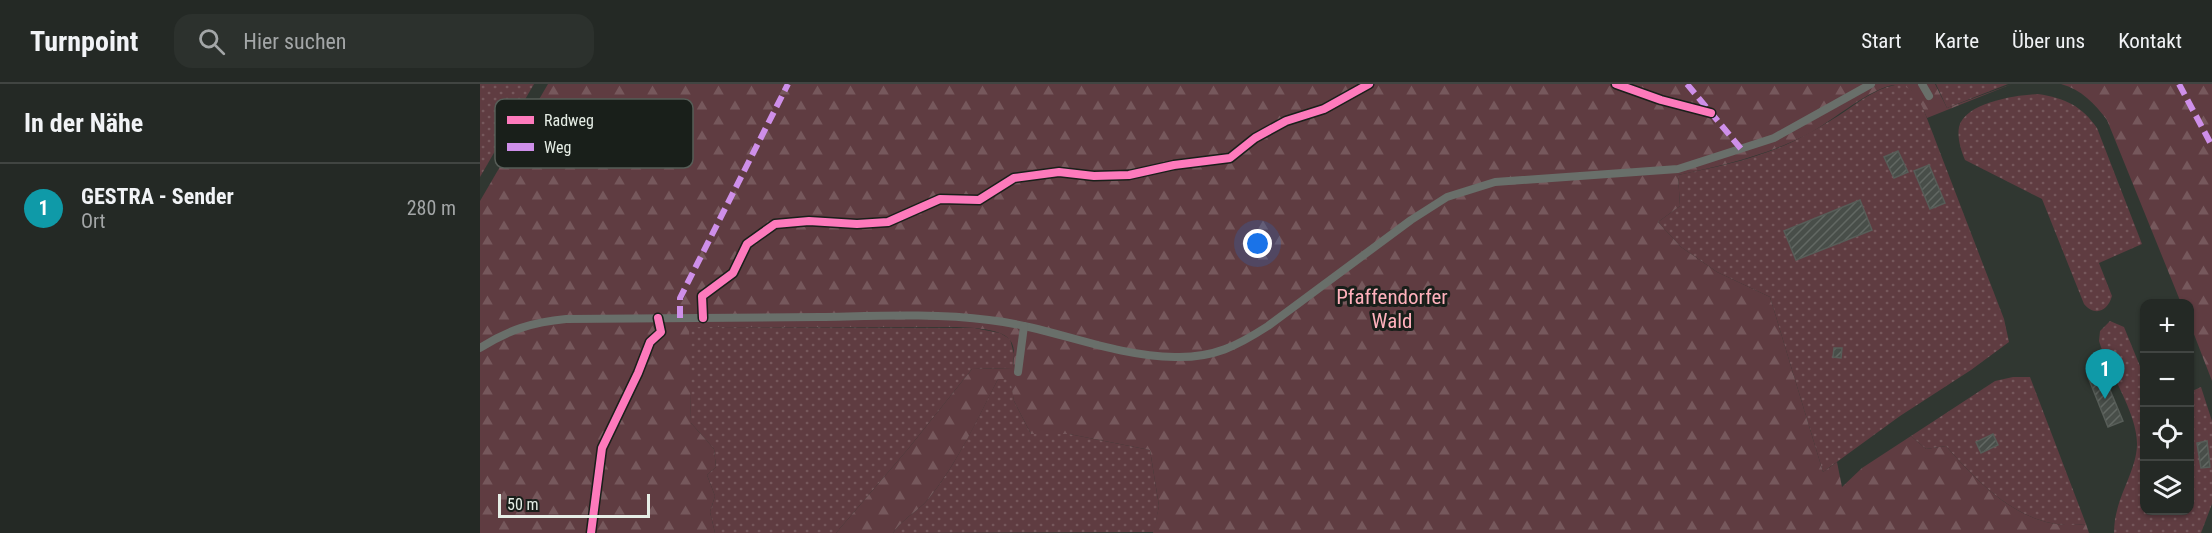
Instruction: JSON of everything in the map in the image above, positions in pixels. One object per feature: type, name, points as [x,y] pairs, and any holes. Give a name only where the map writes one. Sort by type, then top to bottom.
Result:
[{"type":"lane","points":[[480,348],[517,328],[566,319],[904,316],[988,320],[1024,326],[1113,351],[1174,357],[1216,354],[1248,339],[1268,326],[1411,220],[1447,197],[1495,182],[1678,169],[1774,138],[1871,84]]},
{"type":"lane","points":[[1922,84],[1929,96]]},
{"type":"lane","points":[[1018,372],[1024,326]]},
{"type":"green space","points":[[480,84],[534,84],[525,99],[495,99],[495,151],[480,177]]},
{"type":"green space","name":"Pfaffendorfer Wald","points":[[548,84],[1935,84],[1947,108],[2012,84],[1927,118],[1912,91],[1901,86],[1885,87],[1794,141],[1746,158],[1678,175],[1680,206],[1658,222],[1681,247],[1717,272],[1770,297],[1823,472],[1837,462],[1842,487],[1862,468],[1911,436],[1926,449],[1946,446],[1990,491],[2025,514],[2064,525],[2086,524],[2089,533],[1153,533],[1159,506],[1150,450],[1069,434],[1031,434],[1014,401],[1010,379],[998,379],[975,425],[940,484],[893,533],[836,533],[908,449],[972,369],[1013,368],[1014,350],[1010,340],[998,332],[961,327],[689,327],[691,423],[714,449],[716,467],[707,475],[715,496],[710,512],[715,533],[480,533],[480,201],[499,168],[693,168],[693,99],[539,99]]},
{"type":"green space","points":[[1936,84],[2008,84],[1947,108]]},
{"type":"green space","points":[[2061,84],[2212,84],[2212,381],[2194,334],[2194,299],[2179,299],[2107,120],[2087,98]]},
{"type":"green space","points":[[1895,85],[1904,85],[1918,95],[2004,319],[2009,342],[1823,472],[1770,297],[1717,272],[1681,247],[1658,222],[1680,206],[1678,175],[1766,153],[1822,126],[1872,93]]},
{"type":"green space","points":[[2038,94],[2072,104],[2097,128],[2142,244],[2099,263],[2112,296],[2101,311],[2092,310],[2084,304],[2042,199],[1965,160],[1961,148],[1959,127],[1963,118],[1971,111],[2005,98]]},
{"type":"green space","points":[[2110,321],[2124,327],[2140,366],[2140,515],[2194,515],[2194,390],[2201,387],[2212,421],[2212,504],[2201,533],[2114,533],[2117,509],[2133,466],[2137,445],[2128,406],[2099,341],[2100,331]]},
{"type":"green space","points":[[688,327],[974,328],[1000,333],[1010,339],[1014,354],[1013,368],[972,369],[908,449],[836,533],[715,533],[710,512],[715,496],[707,475],[716,467],[714,449],[691,423]]},
{"type":"green space","points":[[2013,377],[2030,377],[2086,524],[2064,525],[2025,514],[1990,491],[1946,446],[1926,449],[1911,436],[1995,381]]},
{"type":"green space","points":[[998,379],[1011,379],[1014,401],[1031,434],[1069,434],[1150,450],[1159,506],[1154,532],[893,533],[901,523],[926,502],[940,484],[967,440]]},
{"type":"building","points":[[1898,151],[1908,172],[1894,178],[1884,157]]},
{"type":"building","points":[[1929,165],[1945,203],[1930,209],[1914,171]]},
{"type":"building","points":[[1860,200],[1872,230],[1796,260],[1784,231]]},
{"type":"building","points":[[1834,348],[1842,348],[1841,358],[1833,357]]},
{"type":"building","points":[[2102,371],[2123,421],[2108,427],[2088,377]]},
{"type":"building","points":[[1993,434],[1998,445],[1981,453],[1976,442]]},
{"type":"building","points":[[2207,441],[2210,467],[2201,468],[2197,443]]},
{"type":"marked path","points":[[680,318],[680,298],[788,84]]},
{"type":"marked path","points":[[1687,84],[1742,150]]},
{"type":"marked path","points":[[2179,84],[2212,146]]},
{"type":"cycle path","points":[[703,318],[702,296],[733,273],[747,244],[775,224],[809,221],[857,224],[888,222],[940,199],[979,200],[1014,178],[1059,172],[1094,176],[1129,175],[1174,165],[1230,158],[1255,138],[1286,121],[1324,109],[1369,84]]},
{"type":"cycle path","points":[[1616,84],[1661,100],[1711,113]]},
{"type":"cycle path","points":[[591,533],[602,448],[638,373],[650,342],[661,332],[658,318]]},
{"type":"place","name":"GESTRA - Sender","points":[[2105,399]]}]
